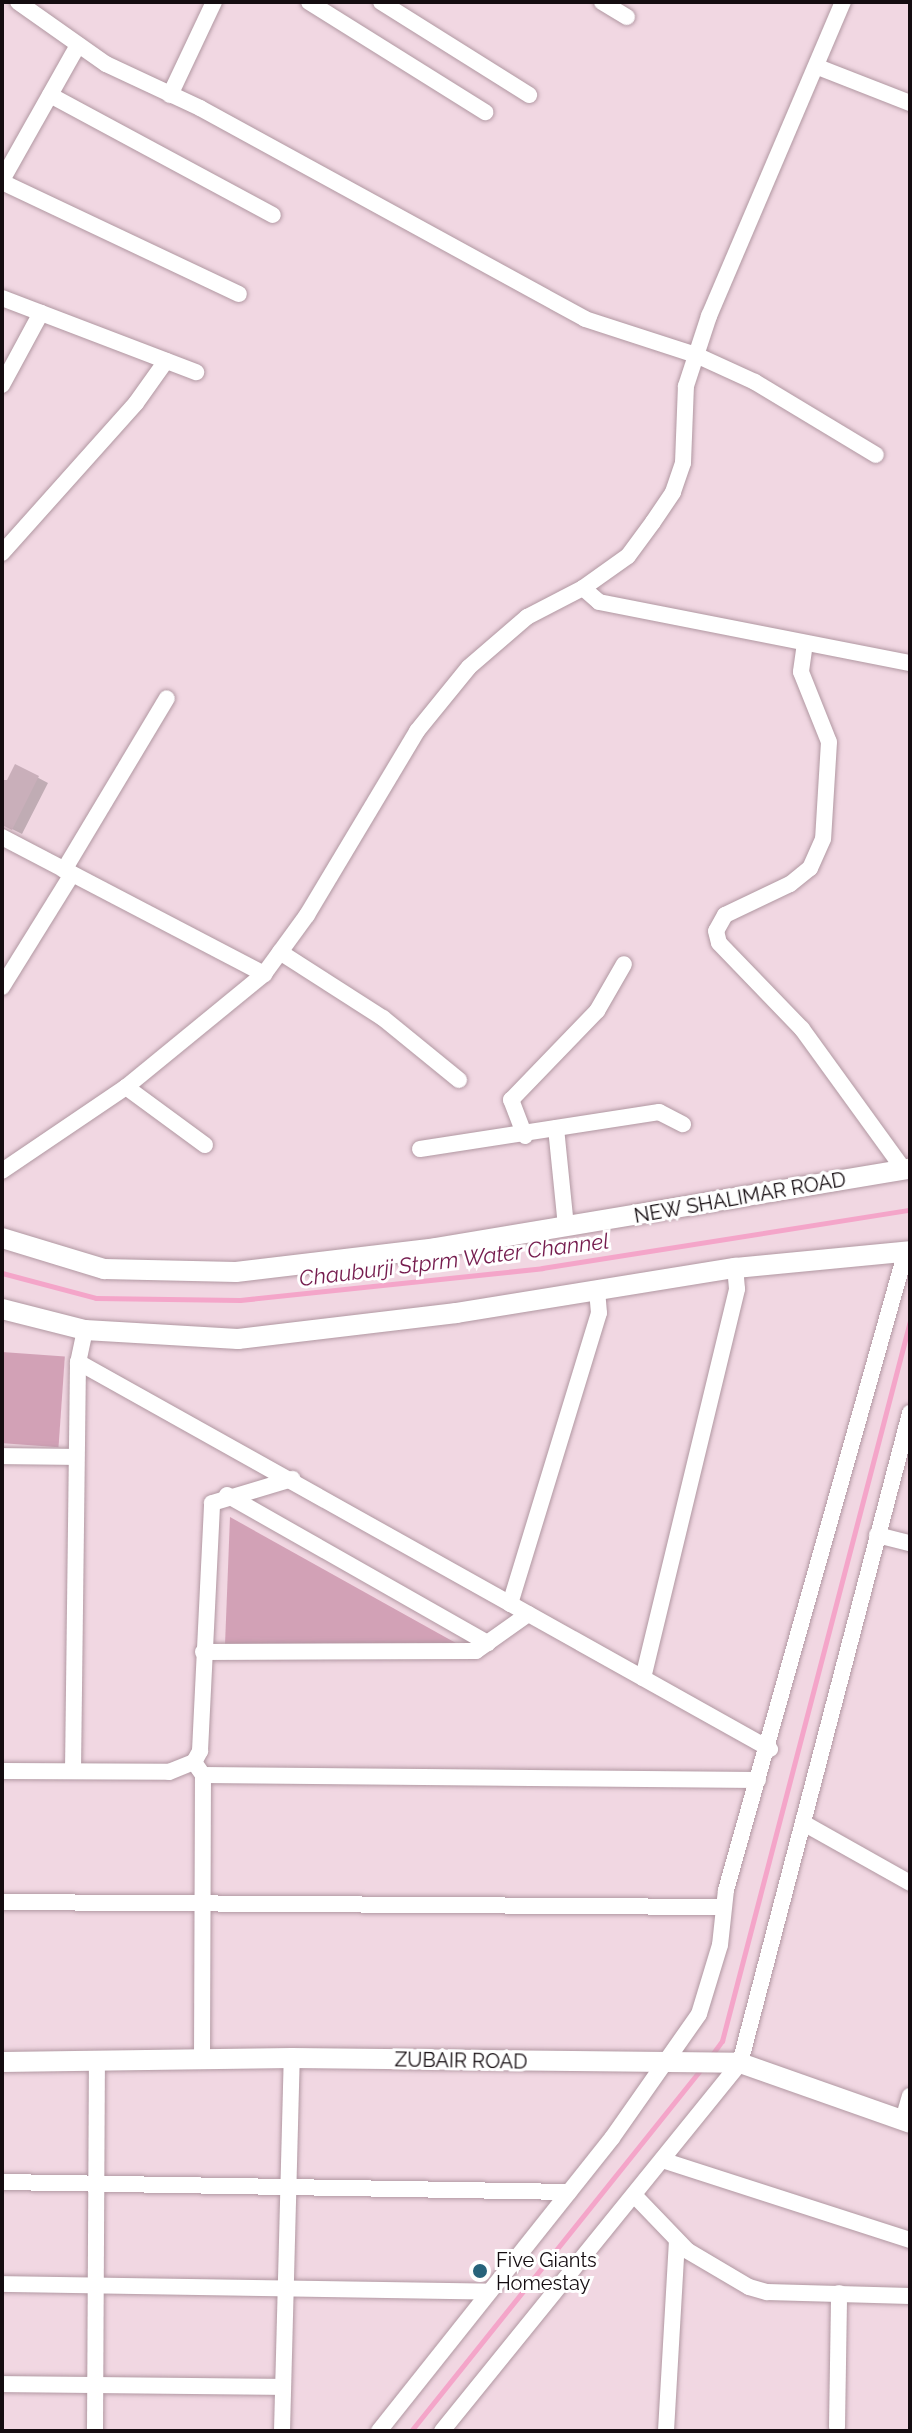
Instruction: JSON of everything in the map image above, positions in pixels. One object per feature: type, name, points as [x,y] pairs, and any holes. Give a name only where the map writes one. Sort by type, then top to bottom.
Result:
[{"type":"street","points":[[18,2],[106,64],[170,95],[585,319],[696,355],[755,382],[876,455]]},
{"type":"street","points":[[170,95],[214,2]]},
{"type":"street","points":[[309,2],[485,112]]},
{"type":"street","points":[[381,2],[529,95]]},
{"type":"street","points":[[602,2],[627,17]]},
{"type":"street","points":[[2,1171],[126,1087],[264,974],[417,731],[469,667],[527,617],[583,588],[628,556],[673,492],[684,452],[686,386],[696,355],[843,2]]},
{"type":"street","points":[[78,45],[2,181],[239,294]]},
{"type":"street","points":[[818,67],[910,103]]},
{"type":"street","points":[[50,95],[273,215]]},
{"type":"street","points":[[2,298],[196,372]]},
{"type":"street","points":[[2,385],[41,313]]},
{"type":"street","points":[[2,553],[48,506],[166,361]]},
{"type":"street","points":[[583,588],[599,602],[910,663]]},
{"type":"street","points":[[805,643],[801,672],[829,742],[823,839],[810,868],[790,884],[725,915],[716,931],[719,943],[802,1029],[907,1169]]},
{"type":"street","points":[[2,987],[167,698]]},
{"type":"street","points":[[2,837],[264,974]]},
{"type":"street","points":[[280,952],[383,1018],[459,1080]]},
{"type":"street","points":[[525,1136],[511,1100],[597,1011],[624,964]]},
{"type":"street","points":[[126,1087],[205,1145]]},
{"type":"street","points":[[420,1149],[525,1136],[556,1128],[659,1112],[683,1124]]},
{"type":"street","points":[[556,1128],[566,1227]]},
{"type":"street","name":"NEW SHALIMAR ROAD","points":[[2,1238],[104,1269],[180,1273],[329,1263],[566,1227],[907,1169]]},
{"type":"street","points":[[2,1309],[85,1330],[238,1339],[735,1268],[908,1251],[723,1907],[711,1983],[699,2014],[671,2065],[379,2431]]},
{"type":"street","points":[[643,1678],[737,1289],[735,1268]]},
{"type":"street","points":[[510,1604],[599,1313],[597,1290]]},
{"type":"street","points":[[73,1771],[74,1457],[78,1362],[85,1330]]},
{"type":"street","points":[[78,1362],[770,1749]]},
{"type":"street","points":[[449,2427],[635,2196],[732,2063],[805,1824],[910,1413]]},
{"type":"street","points":[[2,1456],[74,1457]]},
{"type":"street","points":[[202,2059],[198,1768],[212,1503],[227,1495],[292,1479]]},
{"type":"street","points":[[227,1495],[488,1643]]},
{"type":"street","points":[[877,1535],[910,1543]]},
{"type":"street","points":[[203,1652],[476,1651],[528,1614]]},
{"type":"street","points":[[2,1771],[169,1772],[198,1768],[758,1780]]},
{"type":"street","points":[[805,1824],[910,1883]]},
{"type":"street","points":[[2,1902],[723,1907]]},
{"type":"street","points":[[282,2431],[292,2058]]},
{"type":"street","name":"ZUBAIR ROAD","points":[[2,2062],[292,2058],[671,2065],[732,2063],[907,2122]]},
{"type":"street","points":[[95,2431],[97,2061]]},
{"type":"street","points":[[907,2122],[910,2096]]},
{"type":"street","points":[[662,2160],[910,2240]]},
{"type":"street","points":[[2,2182],[569,2192]]},
{"type":"street","points":[[635,2196],[677,2242],[749,2287],[910,2296]]},
{"type":"street","points":[[666,2431],[677,2242]]},
{"type":"street","points":[[2,2284],[286,2286],[489,2292]]},
{"type":"street","points":[[837,2427],[839,2293]]},
{"type":"street","points":[[2,2384],[283,2387]]},
{"type":"shaded area","points":[[2,1352],[65,1356],[58,1447],[2,1443]]},
{"type":"shaded area","points":[[230,1517],[463,1647],[225,1645]]},
{"type":"building","points":[[15,764],[39,776],[12,830],[2,825],[2,780],[7,780]]},
{"type":"waterway","name":"Chauburji Stprm Water Channel","points":[[2,1273],[96,1298],[240,1300],[542,1268],[910,1210]]},
{"type":"waterway","points":[[711,2056],[722,2041],[910,1321]]},
{"type":"waterway","points":[[411,2431],[700,2070]]},
{"type":"place","name":"Five Giants Homestay","points":[[480,2271]]}]
